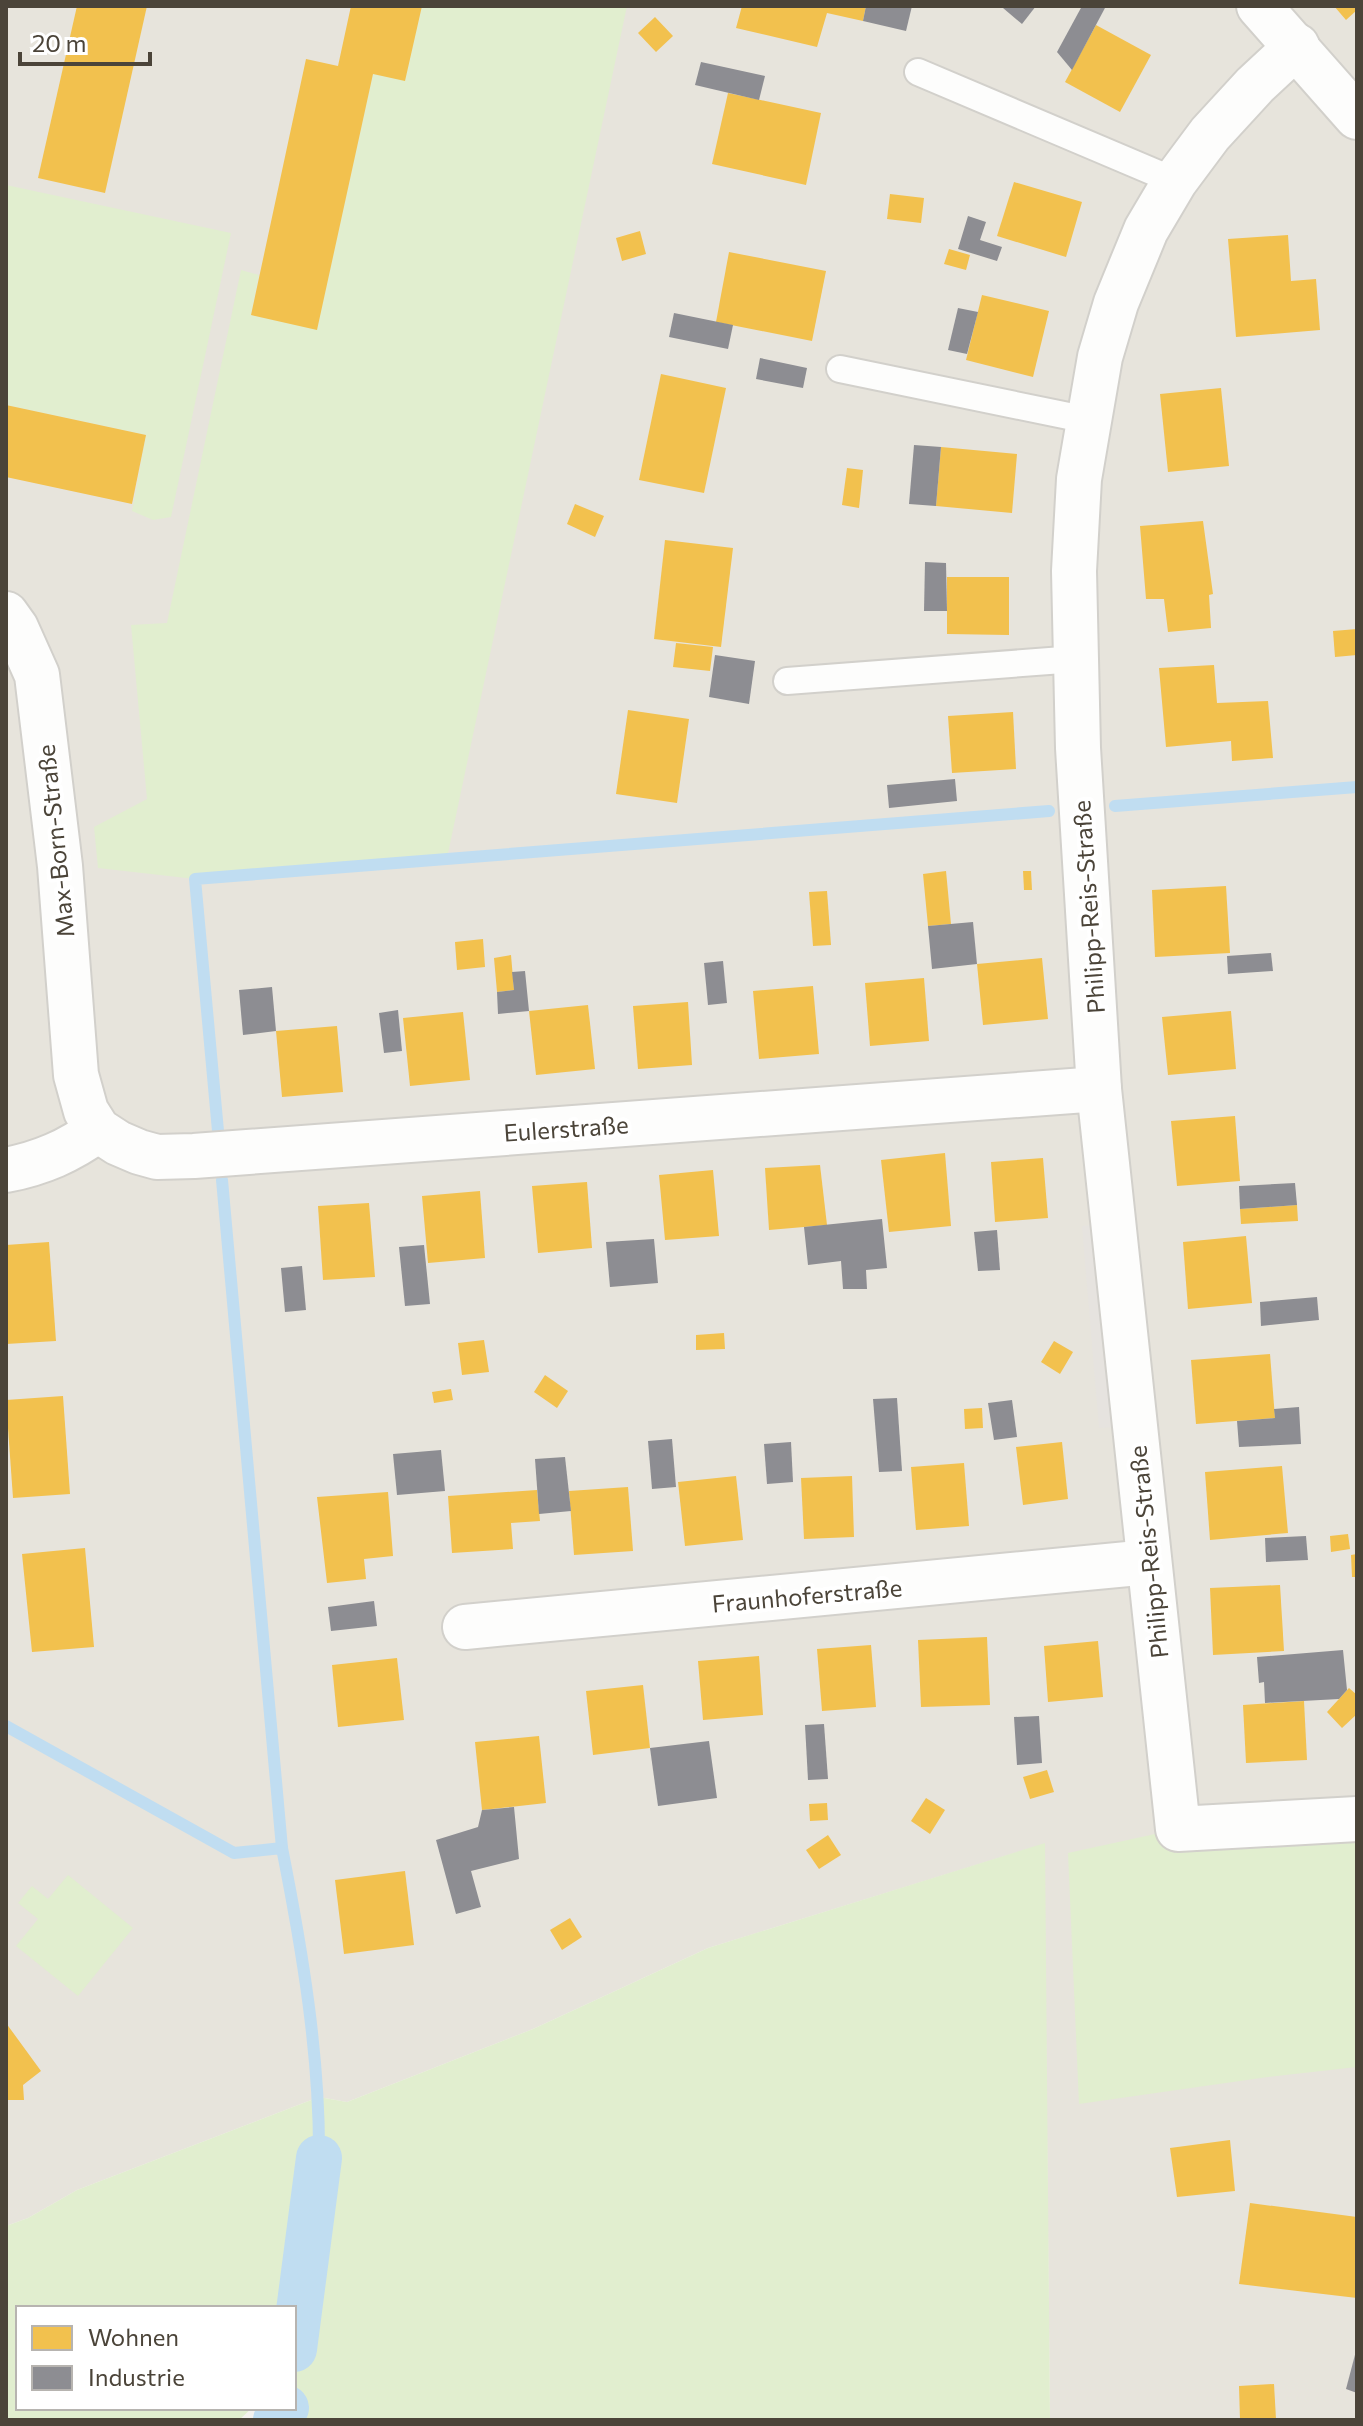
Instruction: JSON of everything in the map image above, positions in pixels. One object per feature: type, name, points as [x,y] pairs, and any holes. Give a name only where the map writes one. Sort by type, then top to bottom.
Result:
[{"type":"street","points":[[1259,6],[1357,117]]},
{"type":"street","name":"Philipp-Reis-Straße","points":[[1297,46],[1255,85],[1210,134],[1175,181],[1146,230],[1116,303],[1100,357],[1079,479],[1074,571],[1076,659],[1081,804],[1099,1089],[1178,1829],[1357,1819]]},
{"type":"street","name":"Max-Born-Straße","points":[[6,614],[16,628],[37,675],[60,866],[76,1075],[86,1111],[98,1130]]},
{"type":"street","name":"Eulerstraße","points":[[98,1130],[118,1143],[157,1157],[210,1155],[1099,1089]]},
{"type":"street","points":[[6,1170],[42,1163],[72,1149],[98,1130]]},
{"type":"street","name":"Fraunhoferstraße","points":[[465,1627],[1149,1562]]},
{"type":"lane","points":[[918,72],[1175,181]]},
{"type":"lane","points":[[840,369],[1088,420]]},
{"type":"lane","points":[[787,681],[1076,659]]},
{"type":"shaded area","points":[[6,6],[1357,6],[1357,2420],[1050,2420],[1044,1844],[708,1948],[533,2029],[347,2102],[319,2097],[77,2190],[28,2218],[6,2226]]},
{"type":"shaded area","points":[[1101,1224],[1117,1427],[1099,1428],[1082,1226]]},
{"type":"green space","points":[[422,6],[627,6],[447,858],[195,879],[98,868],[94,827],[147,799],[131,625],[167,623],[241,270],[259,275],[251,315],[317,329],[373,74],[405,80]]},
{"type":"green space","points":[[6,185],[231,233],[171,517],[153,520],[132,511],[146,435],[6,405]]},
{"type":"green space","points":[[1357,1819],[1357,2067],[1079,2104],[1068,1853],[1178,1829]]},
{"type":"green space","points":[[1045,1843],[1050,2420],[276,2420],[284,2410],[296,2410],[296,2334],[319,2158],[319,2104],[284,2306],[16,2306],[16,2410],[250,2410],[239,2420],[6,2420],[6,2226],[28,2218],[77,2190],[319,2097],[347,2102],[533,2029],[708,1948]]},
{"type":"green space","points":[[68,1875],[133,1928],[78,1996],[16,1946],[38,1919],[18,1903],[32,1886],[48,1899]]},
{"type":"building: Wohnen","points":[[77,6],[147,6],[105,193],[38,178]]},
{"type":"building: Wohnen","points":[[351,6],[422,6],[405,81],[373,74],[317,330],[251,315],[306,59],[338,66]]},
{"type":"building: Wohnen","points":[[742,6],[866,6],[863,21],[827,13],[817,47],[736,28]]},
{"type":"building: Wohnen","points":[[1334,6],[1357,6],[1357,10],[1346,20]]},
{"type":"building: Wohnen","points":[[655,17],[673,36],[656,52],[638,33]]},
{"type":"building: Wohnen","points":[[1096,25],[1151,55],[1120,112],[1065,82]]},
{"type":"building: Wohnen","points":[[728,93],[821,113],[806,185],[712,164]]},
{"type":"building: Wohnen","points":[[1014,182],[1082,202],[1066,257],[997,236]]},
{"type":"building: Wohnen","points":[[890,194],[924,198],[921,223],[887,219]]},
{"type":"building: Wohnen","points":[[640,231],[646,254],[622,261],[616,238]]},
{"type":"building: Wohnen","points":[[1288,235],[1291,281],[1316,279],[1320,330],[1236,337],[1228,239]]},
{"type":"building: Wohnen","points":[[949,249],[970,255],[966,270],[944,264]]},
{"type":"building: Wohnen","points":[[729,252],[826,271],[812,341],[716,322]]},
{"type":"building: Wohnen","points":[[982,295],[1049,311],[1033,377],[966,360]]},
{"type":"building: Wohnen","points":[[661,374],[726,388],[704,493],[639,480]]},
{"type":"building: Wohnen","points":[[1221,388],[1229,466],[1168,472],[1160,394]]},
{"type":"building: Wohnen","points":[[6,405],[146,435],[132,504],[6,477]]},
{"type":"building: Wohnen","points":[[941,447],[1017,454],[1012,513],[936,506]]},
{"type":"building: Wohnen","points":[[847,468],[863,470],[859,508],[842,505]]},
{"type":"building: Wohnen","points":[[575,504],[604,516],[595,537],[567,524]]},
{"type":"building: Wohnen","points":[[1203,521],[1213,594],[1209,595],[1211,628],[1168,632],[1164,599],[1146,599],[1140,526]]},
{"type":"building: Wohnen","points":[[665,540],[733,548],[721,647],[654,639]]},
{"type":"building: Wohnen","points":[[947,577],[1009,577],[1009,635],[947,634]]},
{"type":"building: Wohnen","points":[[1357,629],[1357,655],[1335,657],[1333,631]]},
{"type":"building: Wohnen","points":[[676,643],[713,647],[710,671],[673,667]]},
{"type":"building: Wohnen","points":[[1214,665],[1217,703],[1268,701],[1273,758],[1232,761],[1231,741],[1166,747],[1159,668]]},
{"type":"building: Wohnen","points":[[628,710],[689,719],[677,803],[616,794]]},
{"type":"building: Wohnen","points":[[1013,712],[1016,769],[952,773],[948,716]]},
{"type":"building: Wohnen","points":[[946,871],[951,924],[928,926],[923,874]]},
{"type":"building: Wohnen","points":[[1023,871],[1031,871],[1032,890],[1024,890]]},
{"type":"building: Wohnen","points":[[1226,886],[1230,953],[1155,957],[1152,890]]},
{"type":"building: Wohnen","points":[[827,891],[831,945],[813,946],[809,892]]},
{"type":"building: Wohnen","points":[[483,939],[485,967],[457,970],[455,942]]},
{"type":"building: Wohnen","points":[[511,955],[514,990],[497,992],[494,958]]},
{"type":"building: Wohnen","points":[[1042,958],[1048,1019],[983,1025],[977,964]]},
{"type":"building: Wohnen","points":[[924,978],[929,1041],[870,1046],[865,983]]},
{"type":"building: Wohnen","points":[[813,986],[819,1054],[759,1059],[753,991]]},
{"type":"building: Wohnen","points":[[688,1002],[692,1065],[638,1069],[633,1006]]},
{"type":"building: Wohnen","points":[[588,1005],[595,1069],[536,1075],[529,1011]]},
{"type":"building: Wohnen","points":[[1231,1011],[1236,1069],[1168,1075],[1162,1017]]},
{"type":"building: Wohnen","points":[[463,1012],[470,1080],[410,1086],[403,1018]]},
{"type":"building: Wohnen","points":[[337,1026],[343,1092],[282,1097],[276,1031]]},
{"type":"building: Wohnen","points":[[1235,1116],[1240,1181],[1177,1186],[1171,1121]]},
{"type":"building: Wohnen","points":[[945,1153],[951,1226],[889,1232],[881,1160]]},
{"type":"building: Wohnen","points":[[1043,1158],[1048,1218],[995,1222],[991,1162]]},
{"type":"building: Wohnen","points":[[820,1165],[827,1225],[769,1230],[765,1168]]},
{"type":"building: Wohnen","points":[[713,1170],[719,1236],[665,1240],[659,1175]]},
{"type":"building: Wohnen","points":[[587,1182],[592,1248],[538,1253],[532,1186]]},
{"type":"building: Wohnen","points":[[480,1191],[485,1258],[428,1263],[422,1196]]},
{"type":"building: Wohnen","points":[[369,1203],[375,1277],[323,1280],[318,1206]]},
{"type":"building: Wohnen","points":[[1297,1205],[1298,1221],[1241,1224],[1240,1209]]},
{"type":"building: Wohnen","points":[[1246,1236],[1252,1303],[1188,1309],[1183,1242]]},
{"type":"building: Wohnen","points":[[49,1242],[56,1341],[6,1344],[6,1245]]},
{"type":"building: Wohnen","points":[[724,1333],[725,1349],[696,1350],[696,1335]]},
{"type":"building: Wohnen","points":[[484,1340],[489,1372],[462,1375],[458,1343]]},
{"type":"building: Wohnen","points":[[1054,1341],[1073,1352],[1060,1374],[1041,1362]]},
{"type":"building: Wohnen","points":[[1270,1354],[1275,1418],[1196,1424],[1191,1360]]},
{"type":"building: Wohnen","points":[[545,1375],[568,1391],[557,1408],[534,1392]]},
{"type":"building: Wohnen","points":[[451,1389],[453,1400],[434,1403],[432,1392]]},
{"type":"building: Wohnen","points":[[63,1396],[70,1494],[13,1498],[6,1400]]},
{"type":"building: Wohnen","points":[[982,1408],[983,1428],[965,1429],[964,1409]]},
{"type":"building: Wohnen","points":[[1062,1442],[1068,1499],[1023,1505],[1016,1447]]},
{"type":"building: Wohnen","points":[[964,1463],[969,1526],[916,1530],[911,1467]]},
{"type":"building: Wohnen","points":[[1282,1466],[1288,1533],[1210,1540],[1205,1472]]},
{"type":"building: Wohnen","points":[[736,1476],[743,1540],[685,1546],[678,1482]]},
{"type":"building: Wohnen","points":[[852,1476],[854,1537],[804,1539],[801,1478]]},
{"type":"building: Wohnen","points":[[628,1487],[633,1551],[574,1555],[569,1491]]},
{"type":"building: Wohnen","points":[[537,1490],[540,1521],[511,1523],[513,1549],[452,1553],[448,1496]]},
{"type":"building: Wohnen","points":[[388,1492],[393,1556],[364,1559],[366,1579],[327,1583],[317,1497]]},
{"type":"building: Wohnen","points":[[1348,1534],[1350,1549],[1331,1552],[1330,1536]]},
{"type":"building: Wohnen","points":[[85,1548],[94,1647],[32,1652],[22,1554]]},
{"type":"building: Wohnen","points":[[1357,1554],[1357,1577],[1352,1577],[1351,1555]]},
{"type":"building: Wohnen","points":[[1280,1585],[1284,1651],[1213,1655],[1210,1588]]},
{"type":"building: Wohnen","points":[[987,1637],[990,1705],[921,1707],[918,1640]]},
{"type":"building: Wohnen","points":[[1098,1641],[1103,1697],[1048,1702],[1044,1646]]},
{"type":"building: Wohnen","points":[[871,1645],[876,1707],[822,1711],[817,1649]]},
{"type":"building: Wohnen","points":[[759,1656],[763,1715],[703,1720],[698,1661]]},
{"type":"building: Wohnen","points":[[397,1658],[404,1720],[338,1727],[332,1665]]},
{"type":"building: Wohnen","points":[[643,1685],[650,1748],[593,1755],[586,1691]]},
{"type":"building: Wohnen","points":[[1349,1688],[1357,1695],[1357,1714],[1342,1728],[1327,1712]]},
{"type":"building: Wohnen","points":[[1304,1701],[1307,1760],[1246,1763],[1243,1705]]},
{"type":"building: Wohnen","points":[[539,1736],[546,1803],[482,1810],[475,1742]]},
{"type":"building: Wohnen","points":[[1047,1770],[1054,1792],[1030,1799],[1023,1777]]},
{"type":"building: Wohnen","points":[[926,1798],[945,1810],[930,1834],[911,1821]]},
{"type":"building: Wohnen","points":[[827,1803],[828,1820],[810,1821],[809,1804]]},
{"type":"building: Wohnen","points":[[828,1835],[841,1855],[819,1869],[806,1850]]},
{"type":"building: Wohnen","points":[[405,1871],[414,1945],[344,1954],[335,1880]]},
{"type":"building: Wohnen","points":[[570,1918],[582,1937],[562,1950],[550,1930]]},
{"type":"building: Wohnen","points":[[6,2023],[41,2071],[23,2085],[24,2100],[6,2100]]},
{"type":"building: Wohnen","points":[[1230,2140],[1235,2191],[1177,2197],[1170,2148]]},
{"type":"building: Wohnen","points":[[1250,2203],[1357,2217],[1357,2298],[1239,2284]]},
{"type":"building: Wohnen","points":[[1274,2384],[1276,2419],[1240,2420],[1239,2386]]},
{"type":"building: Industrie","points":[[866,6],[912,6],[906,31],[863,21]]},
{"type":"building: Industrie","points":[[1004,6],[1036,6],[1022,24]]},
{"type":"building: Industrie","points":[[1082,6],[1106,6],[1072,70],[1057,52]]},
{"type":"building: Industrie","points":[[701,62],[765,76],[759,100],[695,85]]},
{"type":"building: Industrie","points":[[968,216],[986,222],[980,240],[1002,247],[997,261],[958,249]]},
{"type":"building: Industrie","points":[[958,308],[978,312],[967,354],[948,350]]},
{"type":"building: Industrie","points":[[674,313],[733,325],[728,349],[669,337]]},
{"type":"building: Industrie","points":[[760,358],[807,368],[803,388],[756,379]]},
{"type":"building: Industrie","points":[[914,445],[941,447],[936,506],[909,504]]},
{"type":"building: Industrie","points":[[925,562],[946,563],[947,611],[924,611]]},
{"type":"building: Industrie","points":[[715,655],[755,661],[749,704],[709,697]]},
{"type":"building: Industrie","points":[[955,779],[957,801],[889,808],[887,785]]},
{"type":"building: Industrie","points":[[973,922],[977,964],[932,969],[928,926]]},
{"type":"building: Industrie","points":[[1271,953],[1273,971],[1228,974],[1227,956]]},
{"type":"building: Industrie","points":[[723,961],[727,1003],[708,1005],[704,963]]},
{"type":"building: Industrie","points":[[525,971],[529,1011],[498,1014],[497,992],[514,990],[512,972]]},
{"type":"building: Industrie","points":[[272,987],[276,1031],[243,1035],[239,990]]},
{"type":"building: Industrie","points":[[398,1010],[402,1051],[384,1053],[379,1013]]},
{"type":"building: Industrie","points":[[1295,1183],[1297,1205],[1240,1209],[1239,1186]]},
{"type":"building: Industrie","points":[[882,1219],[887,1268],[866,1270],[867,1289],[843,1289],[841,1261],[808,1265],[804,1227]]},
{"type":"building: Industrie","points":[[997,1230],[1000,1270],[978,1271],[974,1232]]},
{"type":"building: Industrie","points":[[654,1239],[658,1283],[610,1287],[606,1242]]},
{"type":"building: Industrie","points":[[424,1245],[430,1304],[405,1306],[399,1247]]},
{"type":"building: Industrie","points":[[302,1266],[306,1310],[285,1312],[281,1268]]},
{"type":"building: Industrie","points":[[1317,1297],[1319,1320],[1261,1326],[1260,1302]]},
{"type":"building: Industrie","points":[[897,1398],[902,1471],[879,1472],[873,1399]]},
{"type":"building: Industrie","points":[[1012,1400],[1017,1437],[994,1440],[988,1403]]},
{"type":"building: Industrie","points":[[1299,1407],[1301,1444],[1239,1447],[1237,1421],[1275,1418],[1274,1409]]},
{"type":"building: Industrie","points":[[672,1439],[676,1487],[652,1489],[648,1441]]},
{"type":"building: Industrie","points":[[791,1442],[793,1482],[767,1484],[764,1444]]},
{"type":"building: Industrie","points":[[441,1450],[445,1491],[397,1495],[393,1454]]},
{"type":"building: Industrie","points":[[565,1457],[571,1511],[539,1514],[535,1459]]},
{"type":"building: Industrie","points":[[1306,1536],[1308,1560],[1266,1562],[1265,1538]]},
{"type":"building: Industrie","points":[[374,1601],[377,1626],[331,1631],[328,1607]]},
{"type":"building: Industrie","points":[[1343,1650],[1347,1690],[1339,1699],[1265,1703],[1264,1682],[1259,1683],[1257,1657]]},
{"type":"building: Industrie","points":[[1039,1716],[1042,1763],[1017,1765],[1014,1717]]},
{"type":"building: Industrie","points":[[824,1724],[828,1779],[808,1780],[805,1725]]},
{"type":"building: Industrie","points":[[709,1741],[717,1798],[658,1806],[650,1748]]},
{"type":"building: Industrie","points":[[514,1807],[519,1859],[471,1871],[481,1907],[456,1914],[436,1840],[478,1827],[482,1810]]},
{"type":"building: Industrie","points":[[1357,2351],[1357,2393],[1346,2389]]},
{"type":"waterway","points":[[1115,806],[1357,787]]},
{"type":"waterway","points":[[218,1131],[195,879],[1049,811]]},
{"type":"waterway","points":[[222,1180],[282,1848]]},
{"type":"waterway","points":[[6,1726],[234,1853],[282,1848],[308,2003],[319,2120],[319,2158]]},
{"type":"waterway","points":[[296,2334],[319,2158]]},
{"type":"waterway","points":[[276,2420],[284,2410]]}]
